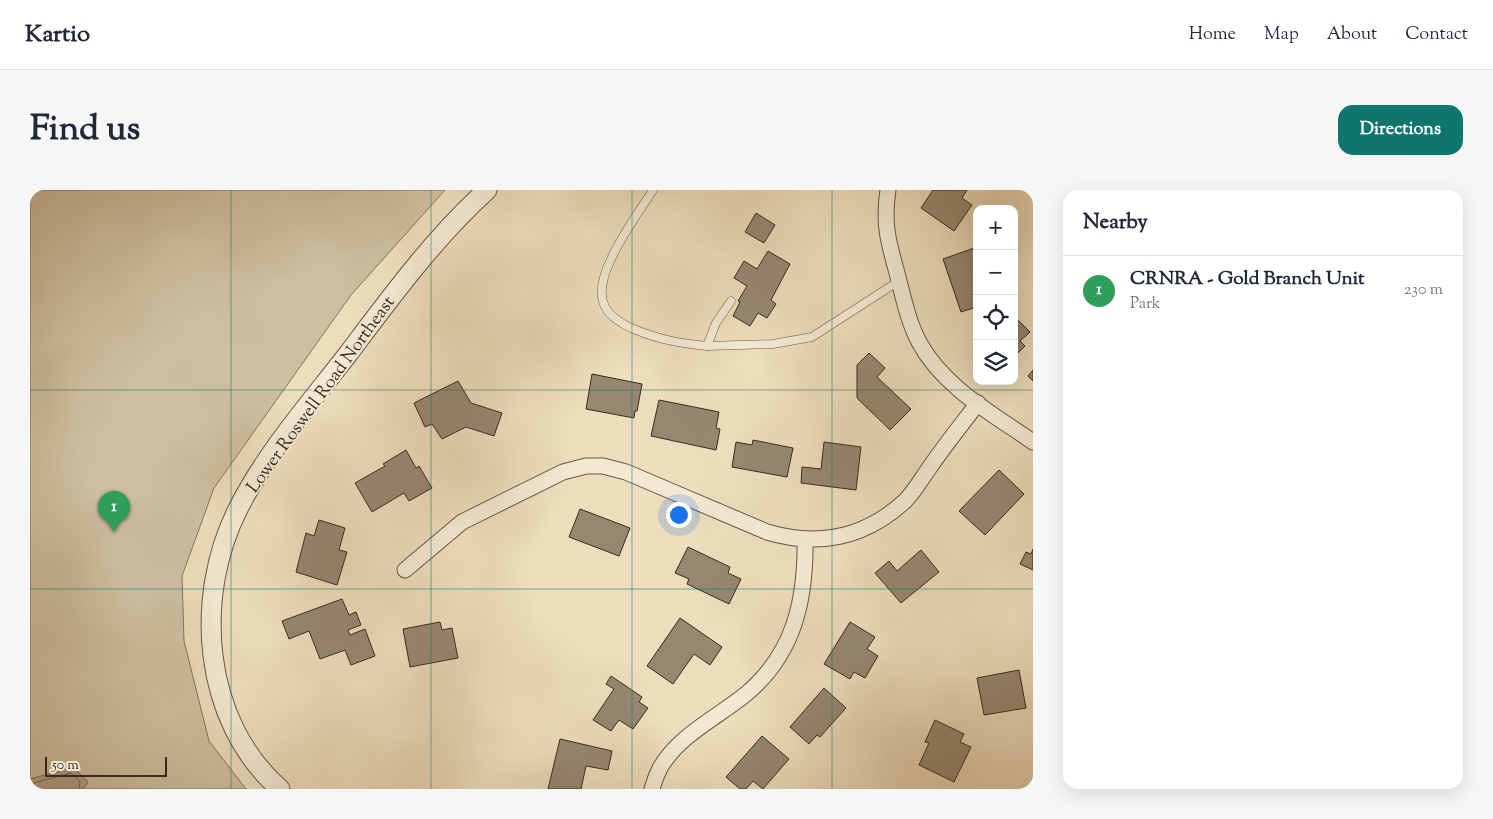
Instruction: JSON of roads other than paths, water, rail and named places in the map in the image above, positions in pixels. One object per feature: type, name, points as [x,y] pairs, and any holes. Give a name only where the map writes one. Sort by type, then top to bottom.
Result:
[{"type":"street","name":"Lower Roswell Road Northeast","points":[[280,789],[251,758],[241,742],[223,706],[214,669],[211,632],[212,612],[220,560],[228,534],[248,491],[284,437],[414,268],[487,190]]},
{"type":"street","points":[[888,190],[886,232],[911,326],[920,343],[936,366],[952,384],[1033,442]]},
{"type":"street","points":[[405,570],[462,522],[563,472],[586,466],[603,466],[626,472],[766,532],[787,538],[805,540],[827,539],[852,533],[875,523],[906,499],[978,403]]},
{"type":"street","points":[[652,789],[660,769],[668,756],[683,741],[759,682],[776,660],[796,623],[806,566],[805,540]]},
{"type":"lane","points":[[653,190],[610,261],[604,277],[602,294],[604,306],[610,316],[624,325],[654,337],[670,342],[707,346],[773,344],[812,337],[899,282]]},
{"type":"lane","points":[[707,346],[716,323],[731,300]]},
{"type":"water","points":[[73,767],[88,782],[83,789],[30,789],[30,779]]},
{"type":"place","name":"CRNRA - Gold Branch Unit","points":[[114,532]]}]
